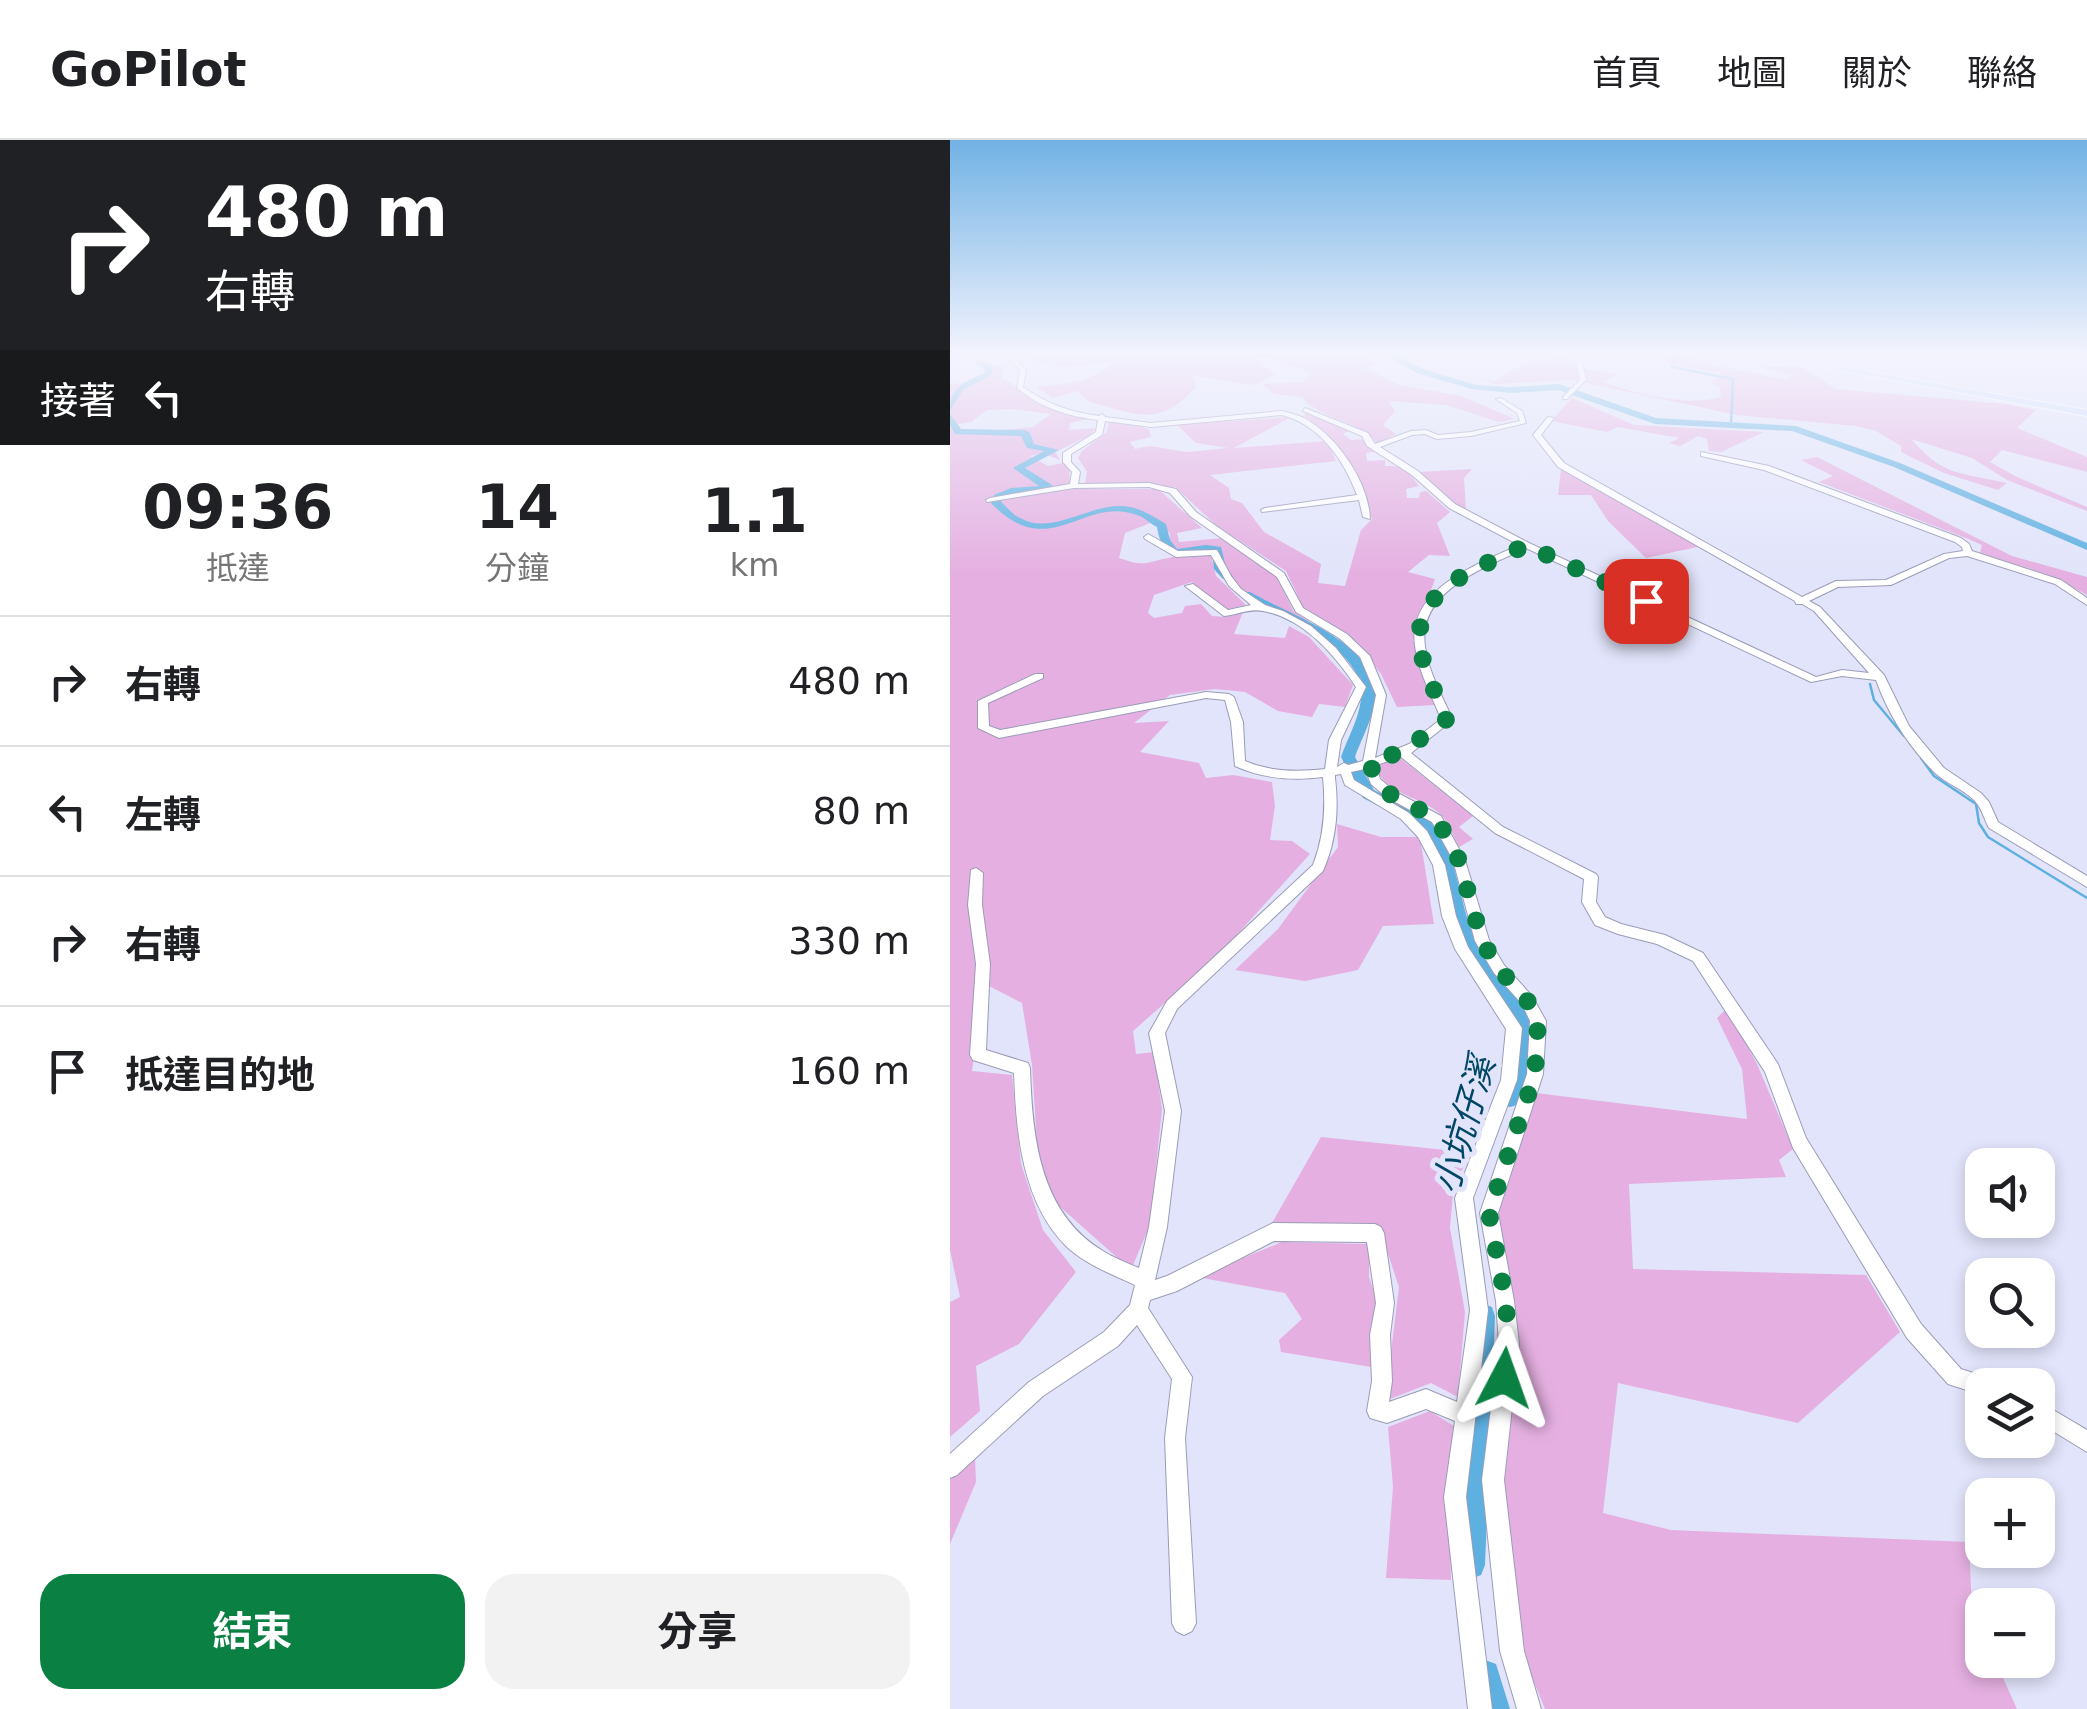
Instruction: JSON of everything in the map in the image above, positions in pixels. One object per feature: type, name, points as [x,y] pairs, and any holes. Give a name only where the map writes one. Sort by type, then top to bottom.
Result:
[{"type":"street","points":[[1074,486],[1076,472],[1067,462],[1067,453],[1098,433],[1100,426]]},
{"type":"street","points":[[1313,426],[1328,436],[1361,497],[1367,518]]},
{"type":"street","points":[[1349,426],[1415,473],[1440,499],[1526,545],[1806,677],[1815,680],[1842,673],[1880,678]]},
{"type":"street","points":[[1376,447],[1402,435],[1471,434],[1505,426]]},
{"type":"street","points":[[1544,426],[1537,435],[1561,465],[1817,609],[1880,678],[1888,702],[1940,771],[1986,801],[1993,824],[2087,882]]},
{"type":"street","points":[[1704,454],[1750,462],[1820,487],[1958,540],[1966,546],[1965,553]]},
{"type":"street","points":[[1735,466],[1806,485],[1952,542],[1965,553],[2058,582],[2087,602]]},
{"type":"street","points":[[950,1468],[1036,1390],[1111,1339],[1142,1294],[1158,1227],[1173,1111],[1157,1034],[1172,1005],[1318,868],[1338,769],[1336,740],[1361,687],[1348,665],[1298,610],[1280,574],[1193,514],[1172,491],[1149,485],[1074,486],[995,499]]},
{"type":"street","points":[[1265,510],[1361,497]]},
{"type":"street","points":[[1148,537],[1176,554],[1214,552],[1218,568],[1247,600],[1342,636],[1365,656],[1381,695],[1369,761],[1376,780],[1390,794],[1437,819],[1459,860],[1482,941],[1499,969],[1527,1000],[1538,1021],[1535,1074],[1489,1213],[1506,1302],[1508,1344],[1493,1480],[1512,1651],[1529,1709]]},
{"type":"street","points":[[1039,676],[982,701],[984,728],[999,734],[1218,696],[1229,698],[1238,722],[1239,764],[1254,772],[1301,776],[1369,761],[1402,752],[1446,720],[1418,640],[1428,605],[1440,589],[1526,545]]},
{"type":"street","points":[[1799,602],[1847,582],[1894,581],[1965,553]]},
{"type":"street","points":[[1190,586],[1227,614],[1262,607]]},
{"type":"street","points":[[1402,752],[1500,830],[1591,877],[1589,902],[1600,920],[1618,930],[1660,939],[1698,957],[1772,1069],[1799,1142],[1914,1331],[1954,1378],[1965,1381]]},
{"type":"street","points":[[1338,769],[1348,782],[1405,816],[1423,834],[1438,865],[1449,916],[1462,949],[1514,1028],[1508,1080],[1464,1198],[1479,1310],[1455,1497],[1480,1709]]},
{"type":"street","points":[[976,873],[975,905],[984,964],[978,1055],[1022,1068],[1022,1108],[1031,1165],[1053,1218],[1142,1294],[1182,1378],[1175,1438],[1184,1623]]},
{"type":"street","points":[[1142,1294],[1273,1232],[1375,1233],[1385,1303],[1377,1411],[1387,1413],[1426,1399],[1467,1416]]},
{"type":"street","points":[[2055,1422],[2087,1442]]},
{"type":"shaded area","points":[[950,426],[963,434],[1034,426],[1097,428],[1055,452],[1060,460],[1042,453],[1030,456],[1048,466],[1063,463],[1069,468],[1070,489],[1158,489],[1202,528],[1177,533],[1179,542],[1222,538],[1276,576],[1294,612],[1309,621],[1304,624],[1278,612],[1240,588],[1223,565],[1220,550],[1186,552],[1173,548],[1168,543],[1170,534],[1158,520],[1125,533],[1119,558],[1144,563],[1211,555],[1216,576],[1246,605],[1224,610],[1192,582],[1154,595],[1148,613],[1154,618],[1182,613],[1185,606],[1201,604],[1212,616],[1243,612],[1234,634],[1285,638],[1289,626],[1309,637],[1353,685],[1345,707],[1319,704],[1312,717],[1278,711],[1245,692],[1215,689],[1170,695],[1134,723],[1169,721],[1140,752],[1199,763],[1206,778],[1233,775],[1272,782],[1275,806],[1270,840],[1292,841],[1310,854],[1216,958],[1133,1031],[1136,1054],[1154,1052],[1162,1109],[1150,1225],[1131,1270],[1040,1189],[1032,1065],[1022,1003],[985,984],[972,1071],[1012,1075],[1021,1164],[1043,1230],[1076,1272],[1019,1344],[976,1366],[980,1411],[950,1437],[950,1302],[960,1297],[950,1250]]},
{"type":"shaded area","points":[[1108,426],[1149,429],[1151,437],[1130,442],[1135,449],[1149,446],[1187,452],[1228,448],[1196,443],[1178,426],[1274,426],[1234,448],[1327,441],[1336,461],[1210,475],[1229,488],[1231,499],[1242,503],[1264,532],[1321,564],[1318,583],[1345,586],[1361,530],[1372,519],[1347,460],[1316,426],[1350,430],[1343,434],[1351,440],[1361,439],[1377,451],[1366,453],[1367,461],[1385,460],[1385,466],[1409,473],[1419,486],[1406,489],[1407,498],[1419,498],[1420,492],[1426,491],[1450,512],[1437,523],[1450,556],[1429,555],[1408,572],[1435,579],[1413,640],[1435,705],[1397,707],[1381,674],[1361,647],[1304,609],[1286,571],[1217,526],[1175,487],[1085,483],[1087,472],[1078,458],[1107,432]]},
{"type":"shaded area","points":[[1354,426],[1385,426],[1396,434],[1377,443]]},
{"type":"shaded area","points":[[1578,426],[1657,426],[1764,432],[1721,452],[1709,451],[1707,439],[1698,436],[1680,446],[1669,443],[1679,438],[1618,427],[1607,432]]},
{"type":"shaded area","points":[[1857,426],[2019,426],[2087,457],[2087,472],[2002,450],[1990,462],[2087,507],[2087,511],[2007,480],[1972,458],[1911,439],[1943,466],[2007,483],[1998,490],[1944,473],[1901,452],[1901,446],[1876,431]]},
{"type":"shaded area","points":[[1817,457],[2012,556],[2087,577],[2087,595],[2052,576],[1980,553],[1982,545],[1966,538],[1819,482],[1833,476],[1801,460]]},
{"type":"shaded area","points":[[1472,469],[1464,478],[1466,511],[1440,496],[1418,472]]},
{"type":"shaded area","points":[[1561,469],[1702,546],[1646,558],[1608,521],[1591,495],[1558,495]]},
{"type":"shaded area","points":[[1400,758],[1473,816],[1459,827],[1473,839],[1459,847],[1436,810],[1387,784],[1375,765]]},
{"type":"shaded area","points":[[1337,824],[1381,837],[1420,837],[1434,924],[1383,926],[1358,970],[1305,981],[1235,970],[1278,929],[1338,847]]},
{"type":"shaded area","points":[[1727,1008],[1757,1064],[1793,1149],[1779,1160],[1786,1177],[1629,1184],[1633,1269],[1866,1275],[1900,1332],[1798,1423],[1618,1383],[1603,1513],[1671,1530],[1965,1542],[1965,1568],[1970,1568],[1971,1588],[1965,1588],[1965,1678],[2003,1678],[2017,1709],[1545,1709],[1524,1657],[1504,1487],[1519,1346],[1498,1209],[1536,1093],[1747,1119],[1742,1069],[1717,1018]]},
{"type":"shaded area","points":[[1321,1137],[1474,1153],[1454,1181],[1450,1228],[1465,1312],[1458,1397],[1431,1383],[1385,1401],[1399,1287],[1378,1224],[1272,1223]]},
{"type":"shaded area","points":[[1282,1242],[1369,1244],[1369,1277],[1379,1306],[1372,1330],[1371,1367],[1281,1352],[1279,1340],[1302,1319],[1285,1293],[1197,1277]]},
{"type":"shaded area","points":[[1430,1411],[1457,1428],[1449,1504],[1451,1580],[1386,1578],[1393,1487],[1388,1427]]},
{"type":"shaded area","points":[[975,1457],[976,1482],[950,1544],[950,1477]]},
{"type":"waterway","name":"小坑仔溪","points":[[955,426],[958,432],[1025,433],[1030,446],[1054,450],[1018,468],[1048,487],[999,495],[996,503],[1016,520],[1036,526],[1056,525],[1098,512],[1140,512],[1162,526],[1168,548],[1173,552],[1217,549],[1220,569],[1227,577]]},
{"type":"waterway","points":[[1758,426],[1793,428],[1897,465],[2087,547]]},
{"type":"waterway","name":"小坑仔溪","points":[[1246,595],[1337,644],[1364,673],[1366,705],[1348,757],[1368,794],[1422,821],[1439,840],[1458,918],[1472,952],[1509,998],[1520,1022],[1518,1076],[1510,1098]]},
{"type":"waterway","points":[[1870,684],[1874,700],[1904,736]]},
{"type":"waterway","points":[[1921,758],[1934,776],[1976,804],[1979,823],[1988,837],[2087,898]]},
{"type":"waterway","name":"小坑仔溪","points":[[1471,1565],[1483,1316]]},
{"type":"waterway","name":"小坑仔溪","points":[[1485,1675],[1495,1709]]},
{"type":"route","points":[[1504,1378],[1508,1344],[1506,1302],[1489,1213],[1535,1074],[1538,1021],[1527,1000],[1499,969],[1482,941],[1459,860],[1437,819],[1390,794],[1376,780],[1369,761],[1402,752],[1446,720],[1418,640],[1428,605],[1440,589],[1526,545],[1646,601]]}]
